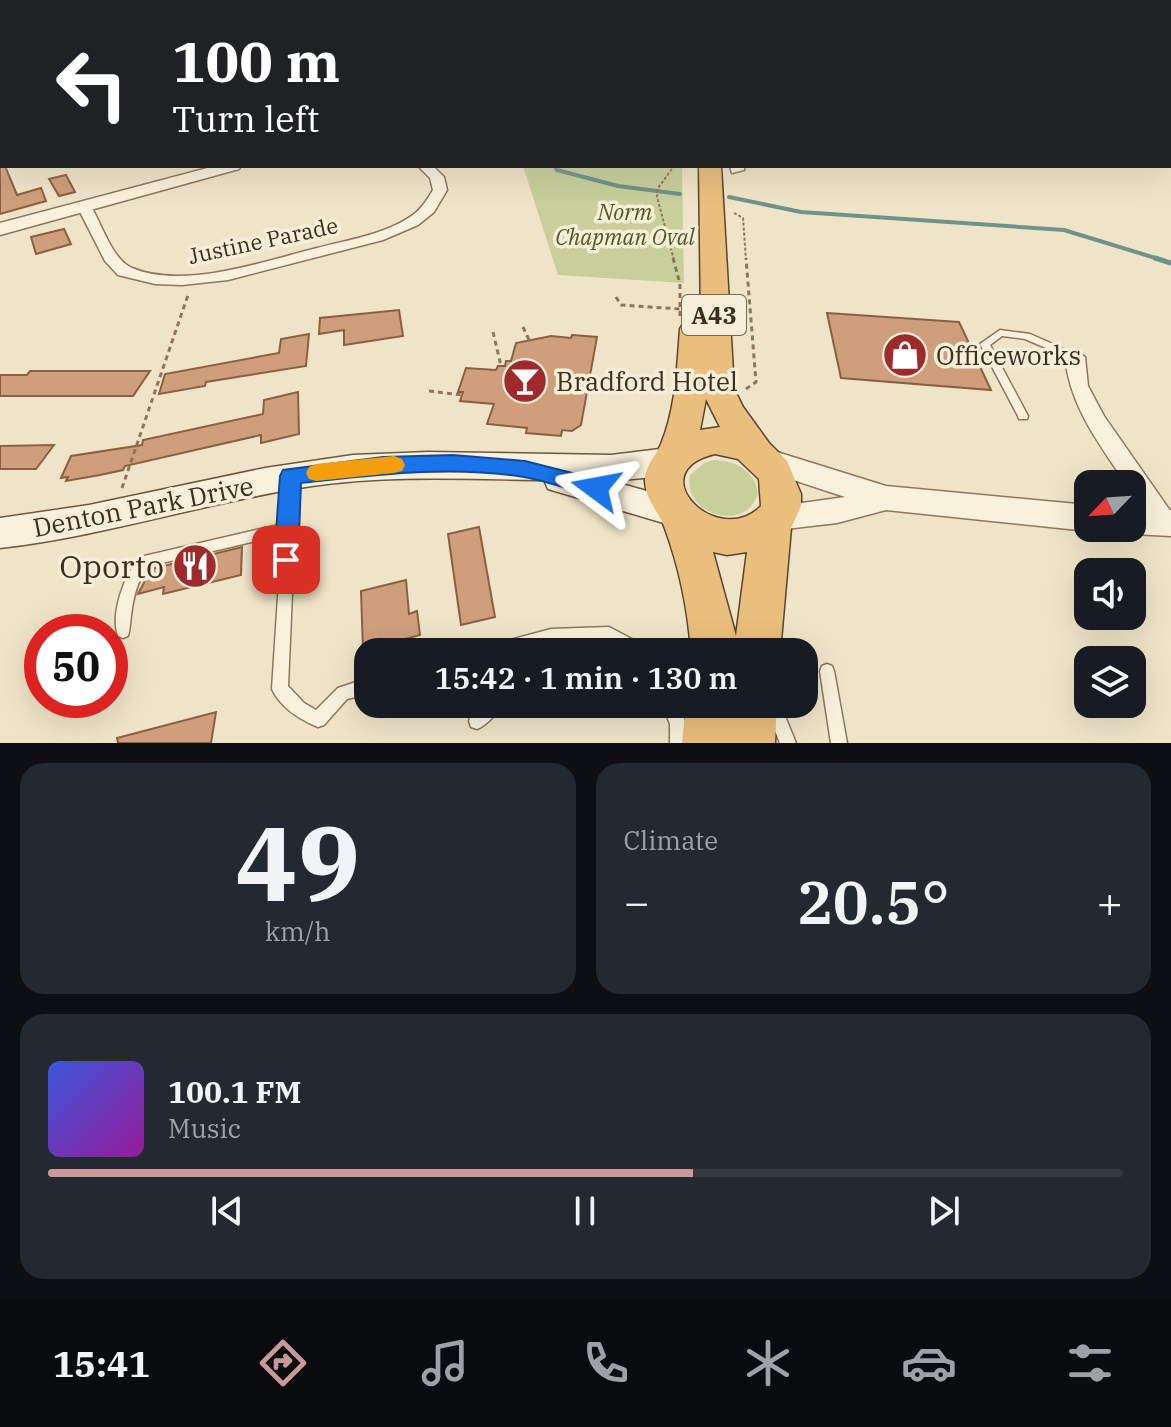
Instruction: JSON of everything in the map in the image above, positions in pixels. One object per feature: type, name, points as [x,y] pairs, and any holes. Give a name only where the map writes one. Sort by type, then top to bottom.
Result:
[{"type":"highway","name":"A43","points":[[692,168],[697,224],[694,370],[672,456],[663,474],[663,489],[701,572],[713,638]]},
{"type":"highway","name":"A43","points":[[728,168],[718,389],[728,412],[781,484],[783,502],[774,520],[759,638]]},
{"type":"highway","points":[[672,456],[694,443],[715,440],[736,443],[760,456]]},
{"type":"highway","points":[[678,516],[700,531],[725,537],[751,535],[774,520]]},
{"type":"highway","points":[[708,743],[710,718]]},
{"type":"highway","points":[[749,743],[751,718]]},
{"type":"main road","name":"Denton Park Drive","points":[[0,533],[104,519],[291,476],[415,464],[623,469],[672,456]]},
{"type":"main road","name":"Denton Park Drive","points":[[525,469],[678,516]]},
{"type":"street","points":[[0,229],[226,168]]},
{"type":"street","name":"Justine Parade","points":[[84,206],[113,261],[124,271],[155,279],[193,280],[228,275],[378,237],[413,222],[429,209],[440,190],[437,177],[427,168]]},
{"type":"street","points":[[1075,357],[1078,386],[1096,421],[1168,523]]},
{"type":"street","points":[[760,456],[886,498],[1074,517]]},
{"type":"street","points":[[774,520],[837,511],[886,498]]},
{"type":"street","points":[[1146,522],[1168,523]]},
{"type":"lane","points":[[1023,416],[985,344],[1000,333],[1027,336],[1075,357]]},
{"type":"lane","points":[[291,476],[280,689],[298,709],[318,719],[343,693],[354,690]]},
{"type":"lane","points":[[125,614],[137,568],[145,561],[288,528]]},
{"type":"lane","points":[[543,638],[609,634],[616,638]]},
{"type":"lane","points":[[827,671],[839,743]]},
{"type":"lane","points":[[477,721],[480,718]]},
{"type":"lane","points":[[676,718],[678,743]]},
{"type":"lane","points":[[778,718],[788,743]]},
{"type":"path","points":[[673,168],[658,188],[657,197],[680,284],[679,324]]},
{"type":"path","points":[[725,207],[743,218],[756,382],[751,388],[738,390]]},
{"type":"path","points":[[120,492],[193,280]]},
{"type":"path","points":[[616,297],[621,305],[680,309]]},
{"type":"path","points":[[523,327],[529,340]]},
{"type":"path","points":[[493,332],[501,366]]},
{"type":"path","points":[[429,391],[462,395]]},
{"type":"green space","name":"Norm Chapman Oval","points":[[524,168],[682,168],[684,283],[558,275]]},
{"type":"green space","points":[[713,460],[737,465],[753,479],[758,494],[751,506],[741,513],[729,516],[716,514],[695,500],[690,489],[690,475],[704,463]]},
{"type":"building","points":[[0,168],[6,168],[17,195],[41,188],[46,201],[0,214]]},
{"type":"building","points":[[66,175],[75,192],[59,196],[49,179]]},
{"type":"building","points":[[64,229],[71,244],[36,254],[31,237]]},
{"type":"building","points":[[399,310],[403,336],[344,345],[344,330],[319,334],[320,318]]},
{"type":"building","name":"Officeworks","points":[[827,313],[959,322],[991,390],[841,378]]},
{"type":"building","points":[[309,334],[306,366],[206,382],[205,386],[159,394],[165,374],[279,353],[281,339]]},
{"type":"building","name":"Bradford Hotel","points":[[572,335],[597,337],[581,425],[572,431],[562,430],[561,436],[526,433],[527,428],[487,424],[494,404],[460,401],[463,392],[458,392],[466,368],[496,370],[498,366],[505,366],[506,361],[511,361],[516,343],[551,336],[571,338]]},
{"type":"building","points":[[30,371],[150,371],[133,396],[0,396],[0,375],[27,375]]},
{"type":"building","points":[[298,392],[299,434],[261,443],[261,435],[125,466],[123,470],[100,475],[66,481],[68,477],[61,478],[71,456],[142,445],[143,440],[263,414],[264,400]]},
{"type":"building","points":[[54,445],[36,469],[0,469],[0,446]]},
{"type":"building","points":[[479,527],[495,617],[461,625],[448,534]]},
{"type":"building","name":"Oporto","points":[[242,547],[241,575],[163,594],[164,587],[138,594],[151,569]]},
{"type":"building","points":[[406,580],[409,614],[417,611],[420,635],[409,638],[363,638],[361,591]]},
{"type":"building","points":[[216,712],[211,743],[118,743],[117,738]]},
{"type":"waterway","points":[[556,168],[618,186],[680,194]]},
{"type":"waterway","points":[[729,197],[801,212],[1064,230],[1162,260]]},
{"type":"waterway","points":[[1155,258],[1171,263]]},
{"type":"slow traffic","points":[[316,473],[394,465]]},
{"type":"place","name":"Officeworks","points":[[905,355]]},
{"type":"place","name":"Bradford Hotel","points":[[525,381]]},
{"type":"place","name":"Oporto","points":[[195,566]]},
{"type":"route","points":[[286,560],[291,476],[383,465],[453,463],[525,469],[596,488]]}]
